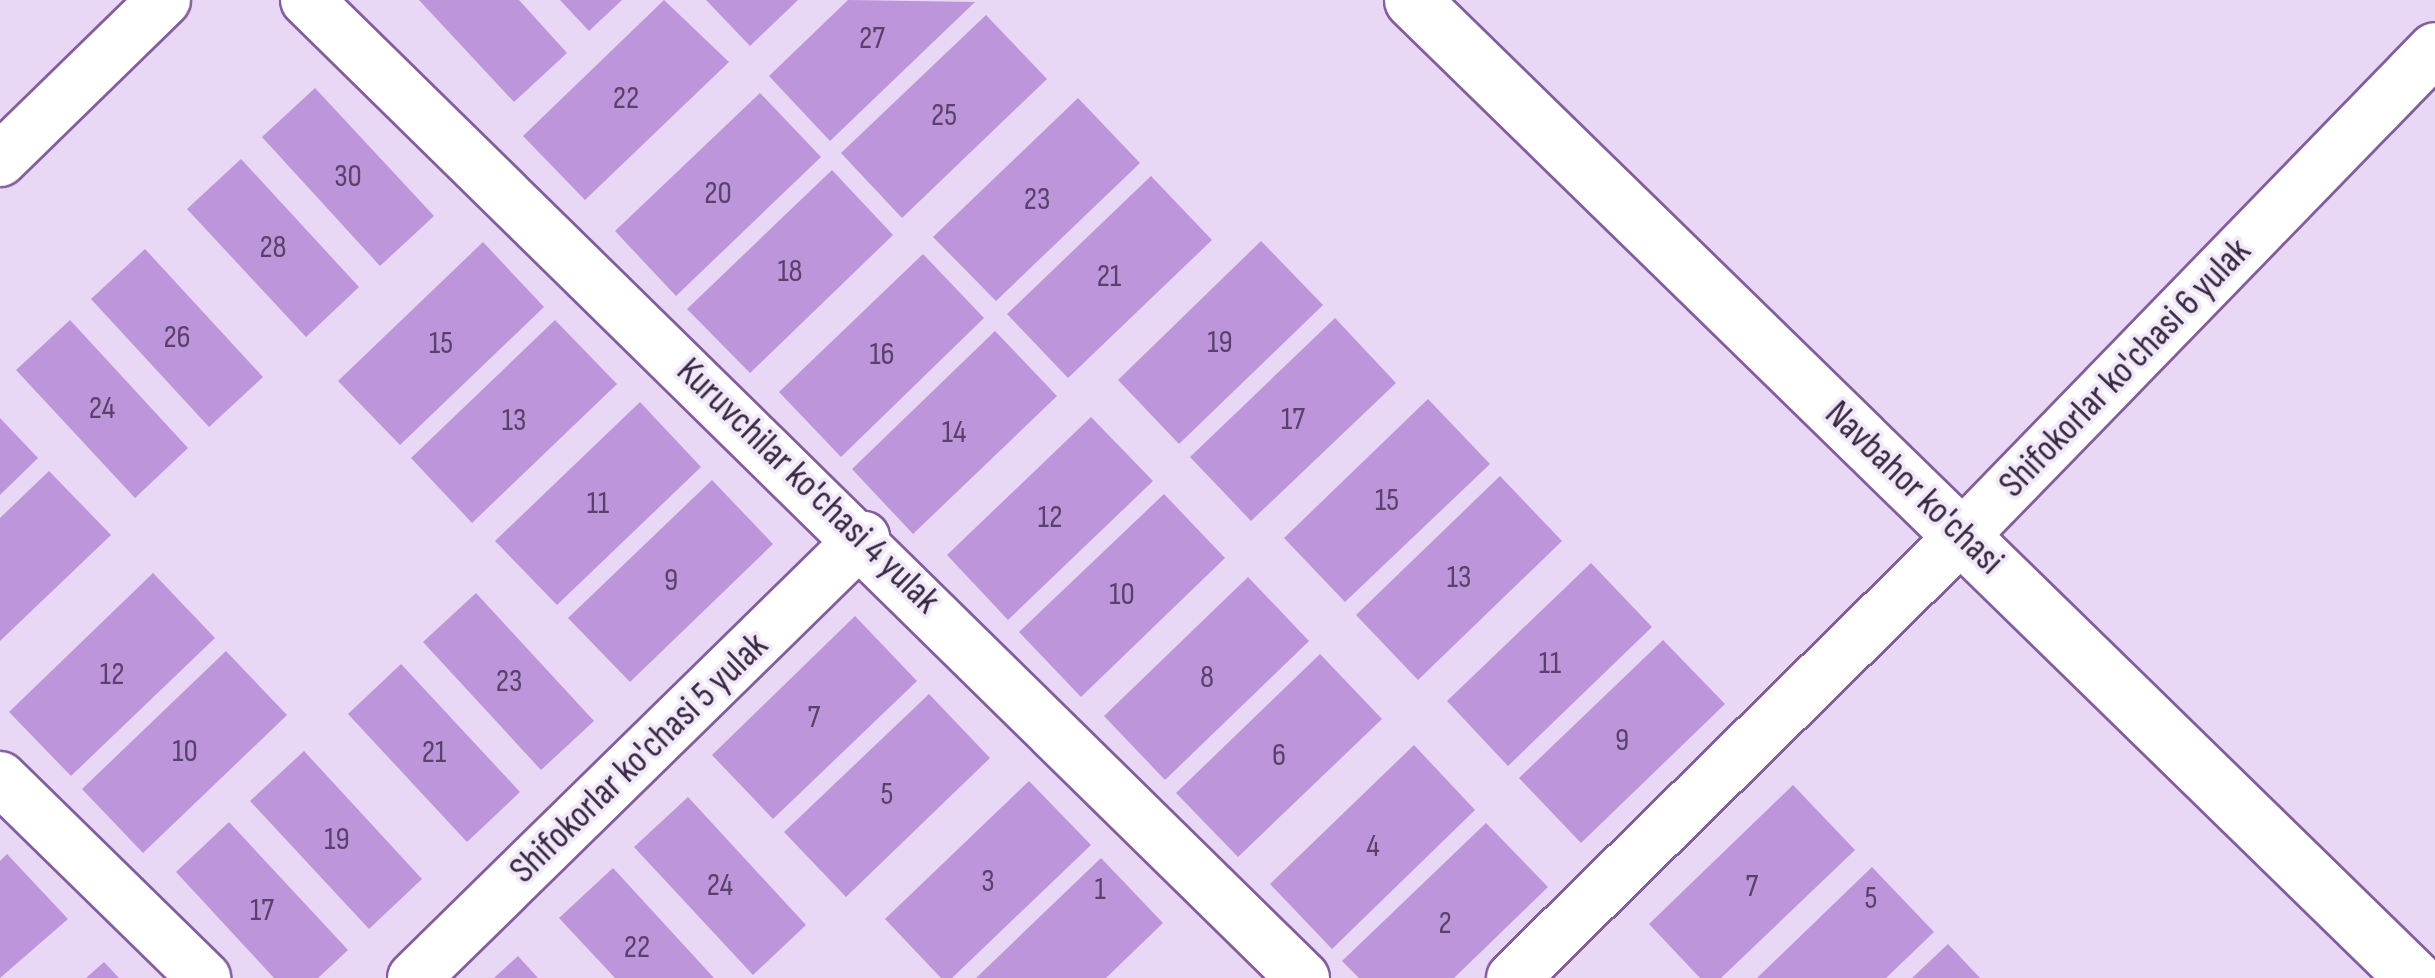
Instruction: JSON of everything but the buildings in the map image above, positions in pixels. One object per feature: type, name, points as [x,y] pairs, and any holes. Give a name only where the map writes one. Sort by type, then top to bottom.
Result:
[{"type":"main road","name":"Navbahor ko'chasi","points":[[1412,0],[2414,978]]},
{"type":"street","points":[[0,160],[164,0]]},
{"type":"street","name":"Kuruvchilar ko'chasi 4 yulak","points":[[306,0],[863,538],[1303,978]]},
{"type":"street","name":"Shifokorlar ko'chasi 6 yulak","points":[[1513,978],[1962,536],[2435,49]]},
{"type":"street","name":"Shifokorlar ko'chasi 5 yulak","points":[[414,978],[863,538]]},
{"type":"street","points":[[0,778],[204,978]]}]
